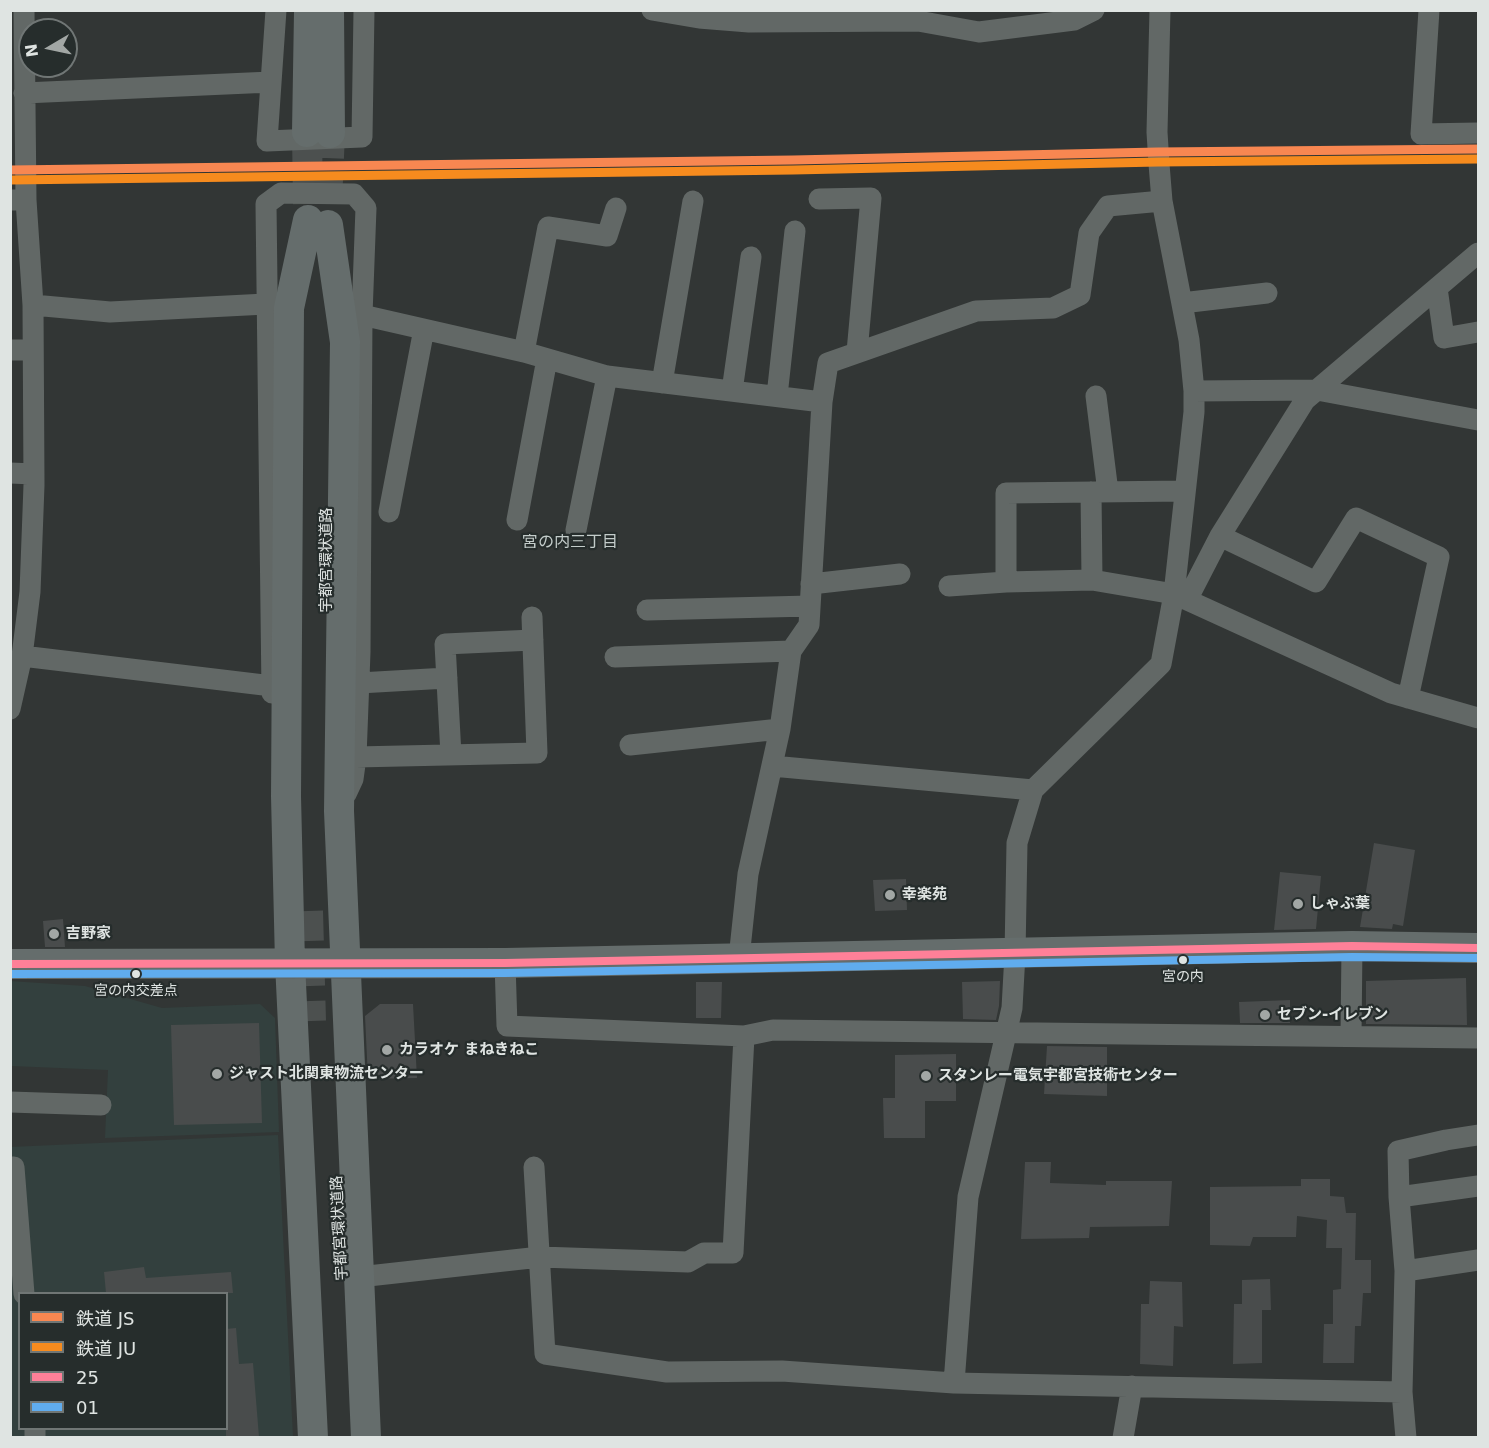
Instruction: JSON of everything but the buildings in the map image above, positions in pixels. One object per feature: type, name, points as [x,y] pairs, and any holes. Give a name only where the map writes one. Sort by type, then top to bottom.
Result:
[{"type":"highway","points":[[309,10],[318,133],[329,10]]},
{"type":"highway","points":[[313,1437],[290,963],[286,796],[289,308],[318,213]]},
{"type":"highway","points":[[318,213],[345,342],[339,811],[366,1437]]},
{"type":"highway","name":"宇都宮環状道路","points":[[317,914],[306,692],[318,213]]},
{"type":"highway","points":[[10,964],[505,963],[1352,946],[1479,948]]},
{"type":"highway","name":"宇都宮環状道路","points":[[330,1437],[320,1020],[342,1252],[349,1437]]},
{"type":"street","points":[[10,709],[22,656],[18,619],[30,592],[34,474],[33,305],[18,200],[24,93],[24,10]]},
{"type":"street","points":[[276,10],[267,141],[362,137],[364,10]]},
{"type":"street","points":[[652,10],[699,18],[749,22],[918,21],[979,32],[1074,20],[1094,10]]},
{"type":"street","points":[[699,18],[722,10]]},
{"type":"street","points":[[954,1383],[968,1197],[1012,1008],[1017,843],[1032,790],[1161,663],[1180,597],[1185,491],[1194,412],[1194,391],[1189,340],[1162,201],[1156,132],[1160,10]]},
{"type":"street","points":[[1430,10],[1421,134],[1479,133]]},
{"type":"street","points":[[24,93],[271,82]]},
{"type":"street","points":[[286,796],[273,754],[266,204],[281,193],[354,194],[366,208],[362,315],[359,683],[353,779],[339,811]]},
{"type":"street","points":[[819,199],[871,198],[857,352]]},
{"type":"street","points":[[662,383],[693,201]]},
{"type":"street","points":[[739,958],[748,874],[780,729],[791,651],[809,625],[822,402],[828,363],[976,311],[1053,308],[1080,295],[1089,232],[1108,206],[1162,201]]},
{"type":"street","points":[[524,352],[548,227],[607,236],[616,208]]},
{"type":"street","points":[[777,396],[795,231]]},
{"type":"street","points":[[1180,597],[1221,536],[1305,400],[1479,253]]},
{"type":"street","points":[[732,391],[751,257]]},
{"type":"street","points":[[1437,288],[1444,338],[1479,332]]},
{"type":"street","points":[[1182,303],[1267,293]]},
{"type":"street","points":[[33,305],[110,312],[266,304]]},
{"type":"street","points":[[362,315],[524,352],[607,376],[822,402]]},
{"type":"street","points":[[388,512],[423,329]]},
{"type":"street","points":[[10,350],[33,350]]},
{"type":"street","points":[[517,520],[548,358]]},
{"type":"street","points":[[576,530],[607,376]]},
{"type":"street","points":[[1194,391],[1317,390],[1479,420]]},
{"type":"street","points":[[1092,580],[1099,492],[1096,396]]},
{"type":"street","points":[[10,473],[34,474]]},
{"type":"street","points":[[1006,582],[1006,493],[1185,491]]},
{"type":"street","points":[[1221,536],[1316,582],[1356,518],[1439,557],[1408,698]]},
{"type":"street","points":[[811,584],[900,574]]},
{"type":"street","points":[[949,586],[1092,580],[1180,597],[1391,693],[1479,718]]},
{"type":"street","points":[[647,610],[810,606]]},
{"type":"street","points":[[356,757],[537,753],[532,617]]},
{"type":"street","points":[[451,755],[445,644],[533,640]]},
{"type":"street","points":[[615,657],[791,651]]},
{"type":"street","points":[[22,656],[272,686]]},
{"type":"street","points":[[359,683],[447,678]]},
{"type":"street","points":[[630,746],[780,729]]},
{"type":"street","points":[[772,766],[1032,790]]},
{"type":"street","points":[[1351,1036],[1352,946]]},
{"type":"street","points":[[505,963],[507,1026],[744,1036],[773,1030],[1479,1038]]},
{"type":"street","points":[[359,1277],[540,1257],[688,1262],[704,1252],[733,1253],[744,1036]]},
{"type":"street","points":[[10,1102],[101,1105]]},
{"type":"street","points":[[1406,1437],[1402,1392],[1405,1272],[1398,1151],[1479,1135]]},
{"type":"street","points":[[10,1167],[14,1167],[24,1292]]},
{"type":"street","points":[[534,1167],[545,1354],[667,1372],[782,1371],[954,1383],[1402,1392]]},
{"type":"street","points":[[1399,1197],[1479,1186]]},
{"type":"street","points":[[1405,1272],[1479,1260]]},
{"type":"street","points":[[1123,1437],[1132,1386]]},
{"type":"shaded area","points":[[10,981],[85,986],[162,1008],[260,1004],[275,1018],[279,1132],[105,1138],[108,1070],[11,1066]]},
{"type":"shaded area","points":[[278,1135],[293,1437],[11,1437],[10,1147]]},
{"type":"tunnel","points":[[307,132],[308,204]]},
{"type":"tunnel","points":[[327,203],[330,133]]},
{"type":"tunnel","points":[[308,911],[311,1021]]},
{"type":"rail line","name":"JS","points":[[10,170],[1478,149]]},
{"type":"rail line","name":"JU","points":[[10,180],[1478,159]]},
{"type":"transit line","name":"25","points":[[10,964],[505,963],[1352,946],[1478,948]]},
{"type":"transit line","name":"01","points":[[10,974],[505,973],[1352,957],[1478,958]]},
{"type":"place","name":"幸楽苑","points":[[890,895]]},
{"type":"place","name":"しゃぶ葉","points":[[1298,904]]},
{"type":"place","name":"吉野家","points":[[54,934]]},
{"type":"place","name":"宮の内","points":[[1183,960]]},
{"type":"place","name":"宮の内交差点","points":[[136,974]]},
{"type":"place","name":"セブン-イレブン","points":[[1265,1015]]},
{"type":"place","name":"カラオケ まねきねこ","points":[[387,1050]]},
{"type":"place","name":"ジャスト北関東物流センター","points":[[217,1074]]},
{"type":"place","name":"スタンレー電気宇都宮技術センター","points":[[926,1076]]},
{"type":"district","name":"宮の内三丁目","points":[[570,543]]}]
